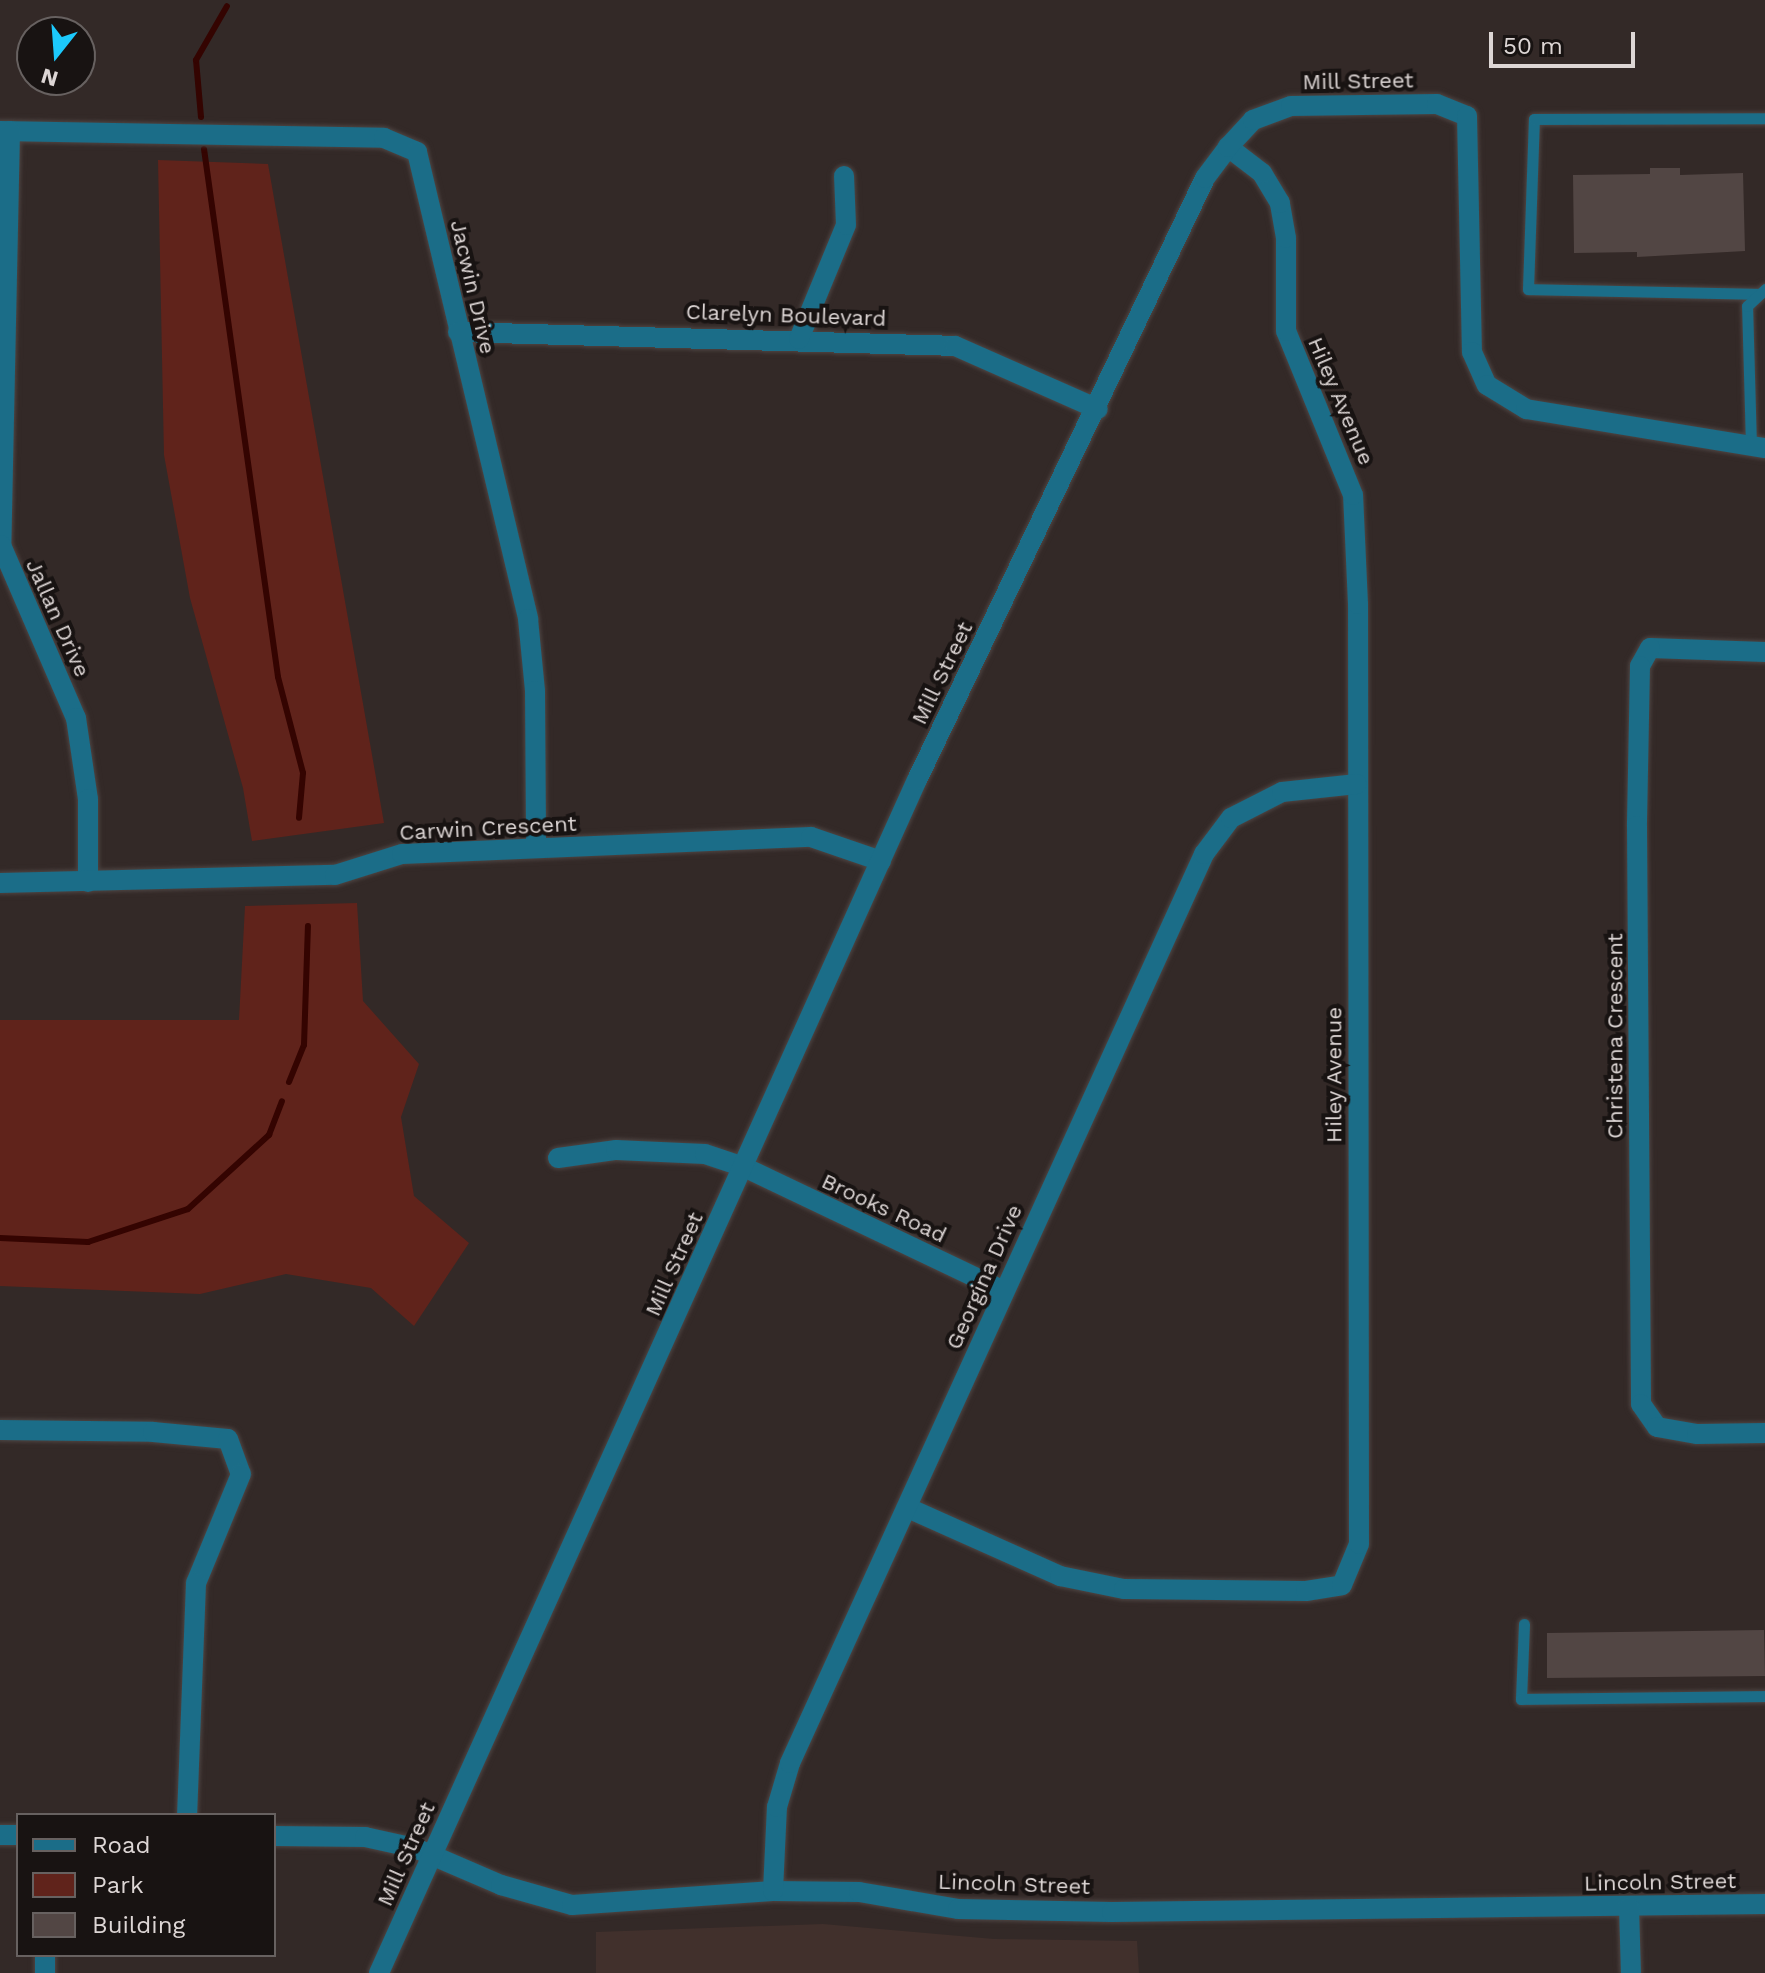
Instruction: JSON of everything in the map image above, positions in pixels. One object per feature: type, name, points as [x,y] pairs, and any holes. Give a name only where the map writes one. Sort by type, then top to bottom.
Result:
[{"type":"street","name":"Mill Street","points":[[379,1973],[881,861],[1205,178],[1228,147],[1253,120],[1291,106],[1437,104],[1467,116],[1472,352],[1487,385],[1526,409],[1758,447]]},
{"type":"street","name":"Jacwin Drive","points":[[5,131],[384,138],[417,152],[528,619],[535,691],[536,847]]},
{"type":"street","name":"Jallan Drive","points":[[5,131],[1,545],[76,718],[88,799],[88,882]]},
{"type":"street","name":"Hiley Avenue","points":[[908,1508],[1060,1576],[1124,1589],[1306,1591],[1342,1585],[1359,1544],[1353,495],[1286,331],[1286,238],[1280,203],[1262,173],[1228,147]]},
{"type":"street","points":[[799,339],[846,225],[844,176]]},
{"type":"street","name":"Clarelyn Boulevard","points":[[458,332],[799,339],[955,346],[1098,409]]},
{"type":"street","name":"Christena Crescent","points":[[1765,652],[1650,648],[1640,666],[1637,826],[1641,1404],[1657,1427],[1697,1434],[1765,1433]]},
{"type":"street","name":"Georgina Drive","points":[[773,1891],[777,1807],[790,1763],[1204,854],[1231,818],[1282,792],[1357,784]]},
{"type":"street","name":"Carwin Crescent","points":[[0,883],[335,875],[402,854],[811,837],[881,861]]},
{"type":"street","name":"Brooks Road","points":[[558,1158],[663,1150],[705,1154],[744,1167],[1004,1291]]},
{"type":"street","points":[[0,1430],[153,1432],[228,1439],[241,1474],[196,1583],[190,1628],[187,1813]]},
{"type":"street","name":"Lincoln Street","points":[[276,1836],[365,1837],[433,1855],[501,1885],[572,1905],[773,1891],[859,1892],[947,1908],[1051,1911],[1765,1904]]},
{"type":"street","points":[[1629,1907],[1631,1973]]},
{"type":"lane","points":[[1762,292],[1528,289],[1534,119],[1765,118]]},
{"type":"lane","points":[[1758,447],[1747,306],[1762,292]]},
{"type":"lane","points":[[1524,1624],[1521,1699],[1765,1696]]},
{"type":"shaded area","points":[[823,1924],[994,1939],[1137,1941],[1139,1973],[596,1973],[596,1932]]},
{"type":"green space","points":[[158,160],[268,164],[384,823],[252,841],[243,788],[190,598],[164,455]]},
{"type":"green space","points":[[357,903],[363,1001],[419,1064],[401,1117],[414,1196],[469,1243],[414,1326],[371,1288],[286,1274],[200,1294],[0,1286],[0,1020],[239,1020],[245,906]]},
{"type":"building","points":[[1650,168],[1680,168],[1680,175],[1743,173],[1745,251],[1637,257],[1637,252],[1574,253],[1573,175],[1650,174]]},
{"type":"building","points":[[1764,1630],[1765,1676],[1547,1678],[1547,1633]]},
{"type":"waterway","points":[[201,117],[196,60],[227,6]]},
{"type":"waterway","points":[[204,149],[278,677],[303,773],[299,818]]},
{"type":"waterway","points":[[289,1082],[304,1045],[308,926]]},
{"type":"waterway","points":[[0,1238],[88,1242],[188,1209],[269,1135],[282,1101]]}]
